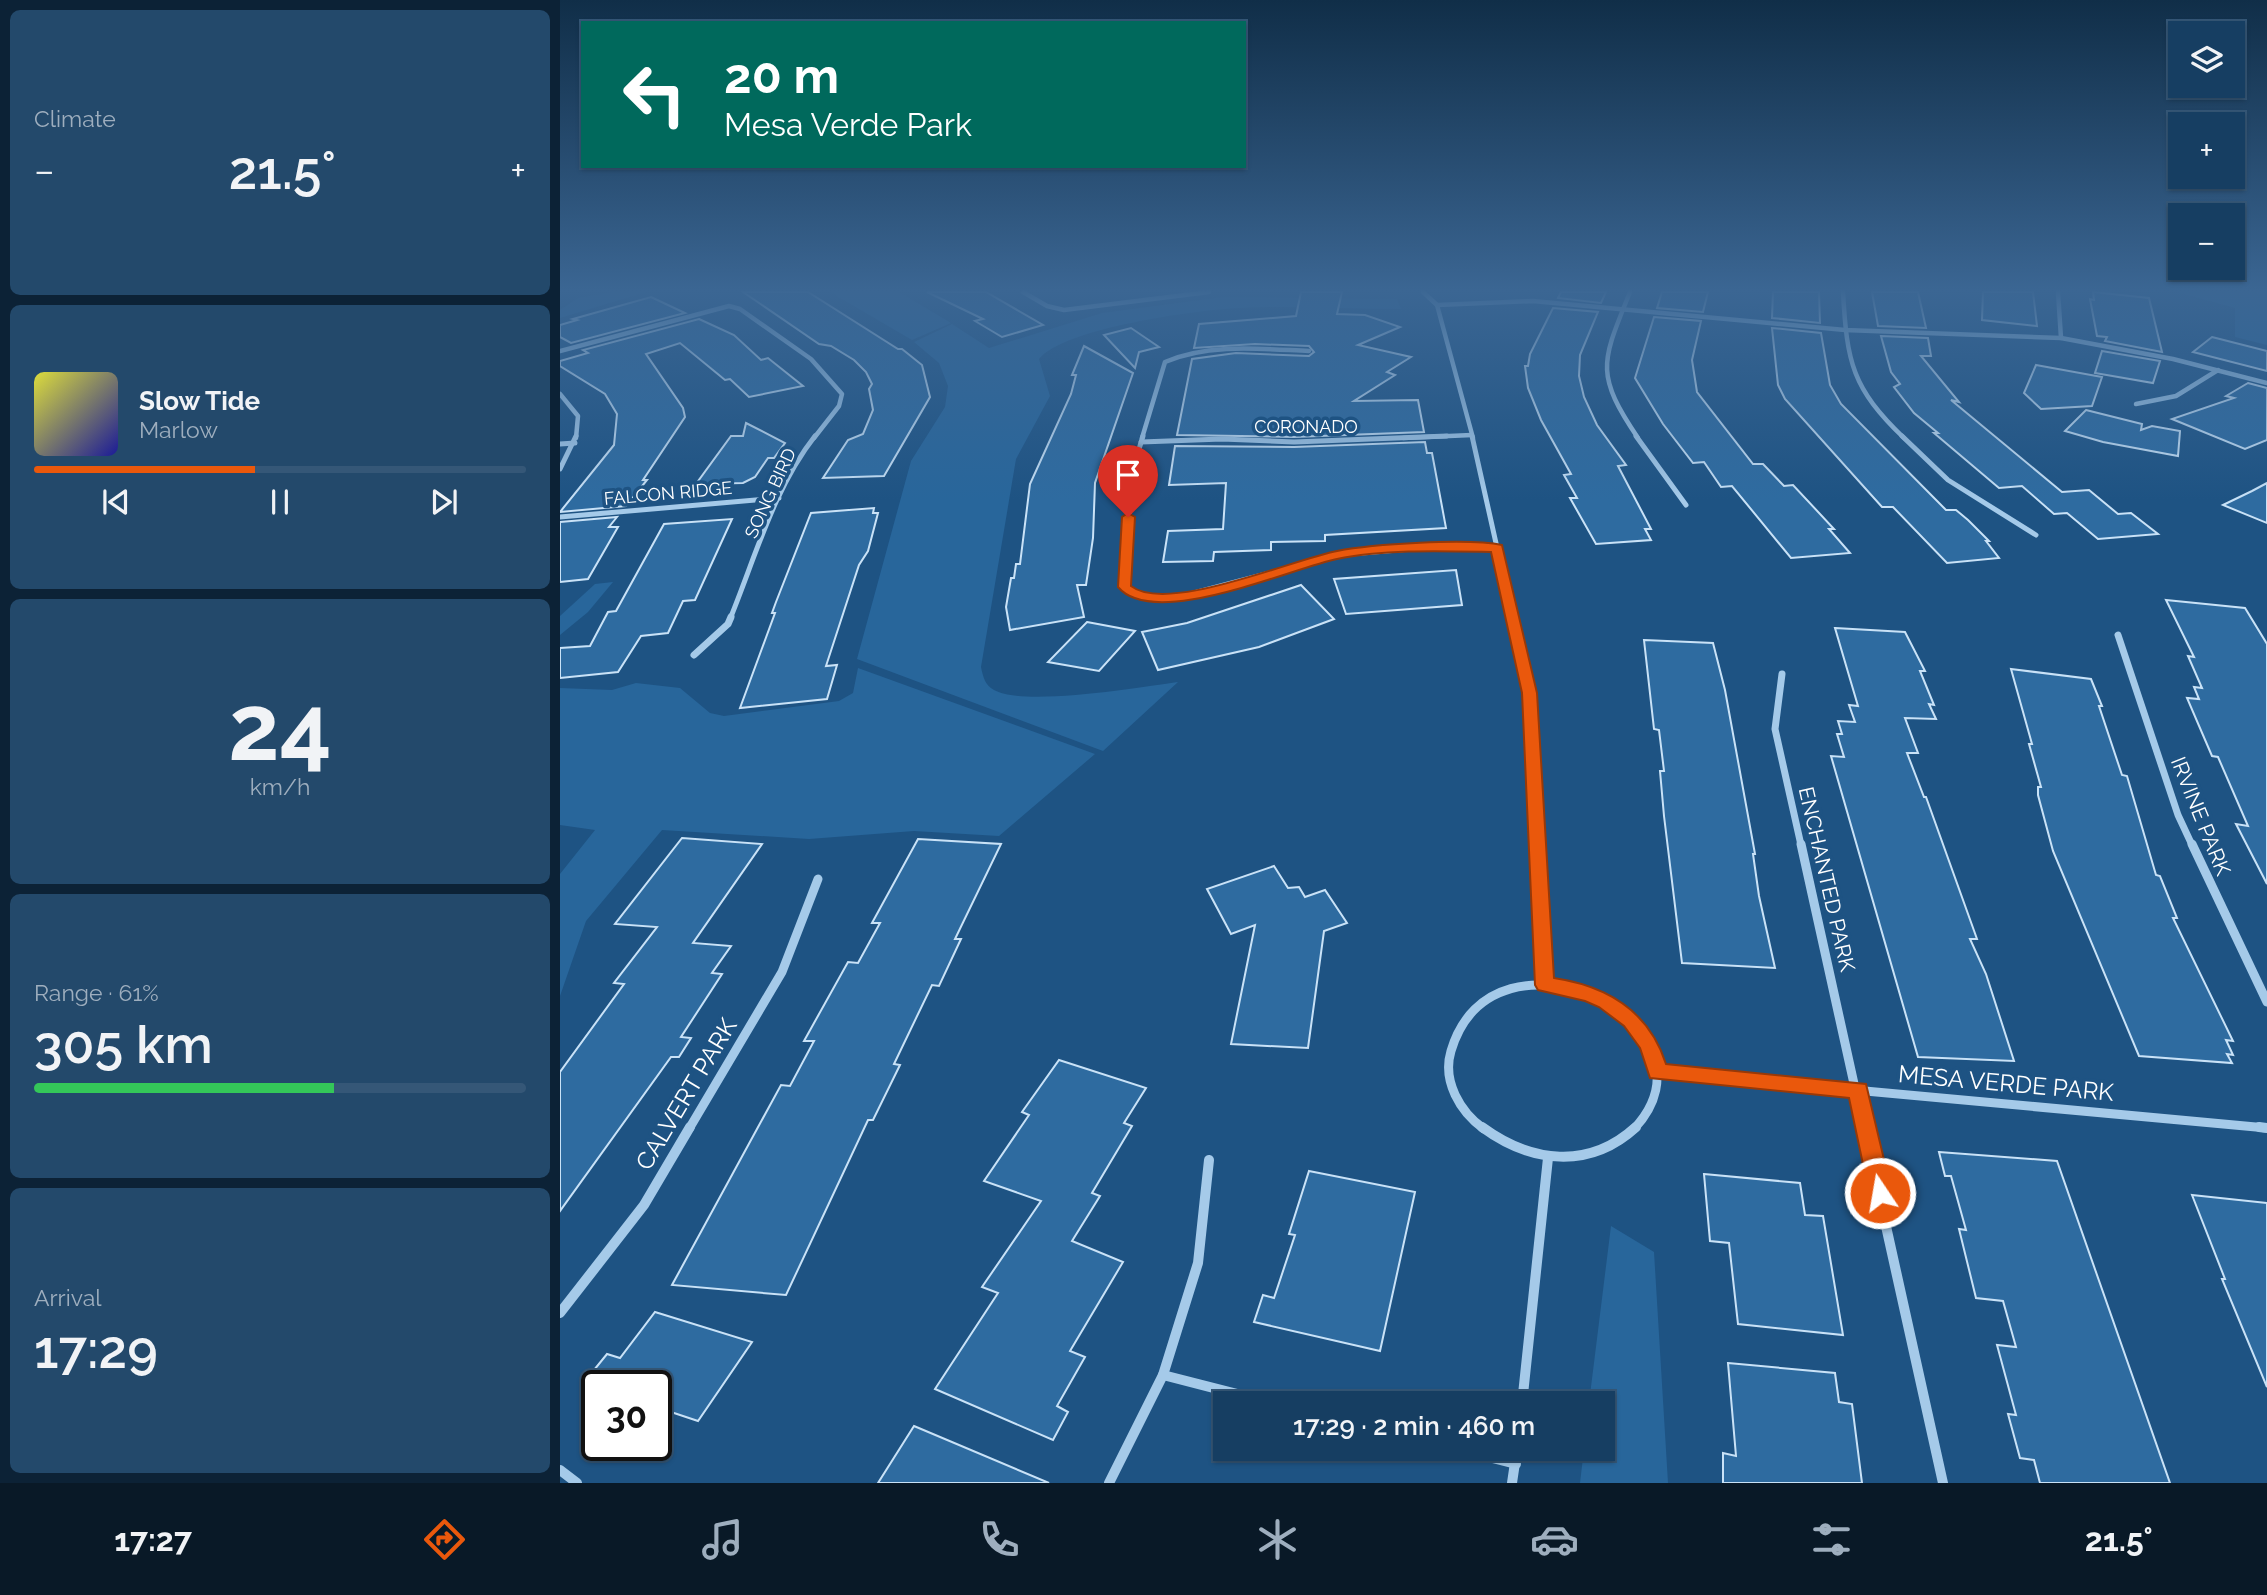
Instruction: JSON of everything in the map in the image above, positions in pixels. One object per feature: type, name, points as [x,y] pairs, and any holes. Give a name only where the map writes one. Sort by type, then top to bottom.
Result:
[{"type":"street","name":"SONG BIRD","points":[[694,655],[728,624],[779,498],[801,454],[839,406],[842,394],[813,361]]},
{"type":"street","points":[[1167,361],[1159,375],[1132,472],[1124,587],[1134,595],[1171,599],[1199,594],[1338,555],[1434,547],[1497,548]]},
{"type":"street","points":[[1452,361],[1472,435],[1529,693],[1545,985]]},
{"type":"street","points":[[1607,361],[1605,380],[1614,400],[1686,505]]},
{"type":"street","points":[[1852,361],[1857,383],[1875,410],[1948,480],[2036,535]]},
{"type":"street","points":[[2175,361],[2267,383]]},
{"type":"street","points":[[2136,404],[2176,396],[2218,370]]},
{"type":"street","points":[[560,394],[578,416],[575,443],[560,469]]},
{"type":"street","name":"CORONADO","points":[[1141,442],[1222,439],[1294,442],[1472,435]]},
{"type":"street","points":[[560,444],[575,443]]},
{"type":"street","name":"FALCON RIDGE","points":[[560,517],[779,498]]},
{"type":"street","name":"IRVINE PARK","points":[[2118,635],[2178,815],[2267,1002]]},
{"type":"street","name":"ENCHANTED PARK","points":[[1782,674],[1775,729],[1858,1090],[1943,1483]]},
{"type":"street","name":"CALVERT PARK","points":[[560,1313],[644,1205],[658,1182],[782,972],[818,878]]},
{"type":"street","points":[[1545,985],[1577,989],[1597,997],[1632,1020],[1649,1045],[1658,1072],[1655,1100],[1640,1126],[1616,1145],[1584,1157],[1548,1158],[1511,1148],[1480,1129],[1458,1104],[1448,1074],[1450,1046],[1462,1020],[1484,1001],[1513,989],[1545,985]]},
{"type":"street","name":"MESA VERDE PARK","points":[[1658,1072],[2267,1128]]},
{"type":"street","points":[[1523,1391],[1548,1158]]},
{"type":"street","points":[[1109,1483],[1163,1375],[1198,1263],[1209,1160]]},
{"type":"street","points":[[1163,1375],[1225,1391]]},
{"type":"street","points":[[1504,1461],[1516,1464]]},
{"type":"street","points":[[1512,1483],[1516,1461]]},
{"type":"street","points":[[560,1470],[576,1483]]},
{"type":"shaded area","points":[[937,361],[1040,361],[1050,396],[1016,459],[981,667],[988,686],[1009,695],[1030,697],[1083,694],[1178,682],[1103,751],[857,659],[911,461],[945,407],[948,386]]},
{"type":"shaded area","points":[[613,582],[588,612],[560,635],[560,616],[595,584]]},
{"type":"shaded area","points":[[858,668],[1095,754],[999,836],[914,831],[809,839],[662,830],[586,921],[560,996],[560,874],[595,830],[560,825],[560,688],[612,690],[636,683],[680,688],[710,713],[724,716],[839,701],[853,693]]},
{"type":"shaded area","points":[[1611,1226],[1654,1252],[1668,1483],[1580,1483],[1583,1461],[1615,1461],[1615,1391],[1590,1391]]},
{"type":"building","points":[[560,361],[651,361],[683,408],[685,417],[643,480],[647,480],[626,506],[560,512],[614,445],[617,414],[605,394],[560,366]]},
{"type":"building","points":[[702,361],[772,361],[803,386],[749,397],[730,379],[725,380]]},
{"type":"building","points":[[855,361],[917,361],[922,365],[930,397],[884,476],[823,478],[848,440],[863,434],[873,410],[869,389],[872,384],[866,372]]},
{"type":"building","points":[[1078,361],[1112,361],[1133,373],[1095,483],[1093,538],[1086,585],[1077,585],[1084,617],[1010,630],[1006,607],[1011,578],[1014,578],[1016,564],[1020,564],[1030,484],[1071,394],[1076,375],[1072,375]]},
{"type":"building","points":[[1192,361],[1404,361],[1387,372],[1395,375],[1354,401],[1418,400],[1424,432],[1294,437],[1177,435]]},
{"type":"building","points":[[1529,361],[1580,361],[1579,376],[1584,397],[1597,425],[1626,465],[1618,466],[1651,529],[1645,529],[1651,540],[1596,544],[1570,498],[1577,498],[1564,475],[1571,474],[1541,420],[1528,388],[1525,366],[1528,366]]},
{"type":"building","points":[[1640,361],[1692,361],[1697,392],[1753,464],[1763,464],[1784,486],[1793,485],[1834,529],[1829,529],[1850,553],[1791,558],[1732,486],[1721,487],[1704,462],[1693,463],[1663,424],[1635,378]]},
{"type":"building","points":[[1775,361],[1826,361],[1830,385],[1841,404],[1946,510],[1956,510],[1968,520],[1989,541],[1986,541],[1999,558],[1947,563],[1893,507],[1882,507],[1785,399],[1778,385]]},
{"type":"building","points":[[1888,361],[1925,361],[1959,402],[1951,400],[2062,492],[2089,490],[2118,514],[2131,513],[2158,534],[2098,539],[2067,513],[2054,514],[2022,486],[1999,488],[1914,413],[1894,387],[1900,384],[1891,372]]},
{"type":"building","points":[[2099,361],[2160,361],[2153,383],[2095,373]]},
{"type":"building","points":[[2229,361],[2267,361],[2267,371]]},
{"type":"building","points":[[2036,365],[2102,377],[2092,406],[2041,409],[2024,393]]},
{"type":"building","points":[[2248,383],[2267,388],[2267,440],[2245,449],[2172,419],[2234,398],[2226,396]]},
{"type":"building","points":[[2086,410],[2142,424],[2141,430],[2152,426],[2180,431],[2178,456],[2103,442],[2065,431]]},
{"type":"building","points":[[746,423],[785,443],[774,458],[768,458],[755,477],[743,483],[696,484],[731,436],[743,436]]},
{"type":"building","points":[[1425,442],[1427,453],[1432,453],[1446,528],[1325,535],[1325,541],[1271,542],[1271,550],[1214,552],[1213,561],[1163,562],[1168,531],[1223,529],[1226,483],[1169,485],[1175,446],[1294,447]]},
{"type":"building","points":[[2267,483],[2267,523],[2223,505],[2252,491]]},
{"type":"building","points":[[874,508],[873,513],[878,513],[868,551],[859,565],[826,666],[837,665],[827,699],[740,708],[775,613],[772,613],[776,602],[811,513]]},
{"type":"building","points":[[617,517],[609,527],[618,527],[588,579],[560,582],[560,522]]},
{"type":"building","points":[[732,519],[695,600],[683,601],[668,633],[641,636],[618,672],[560,678],[560,648],[590,646],[608,612],[616,611],[664,524]]},
{"type":"building","points":[[1456,570],[1462,605],[1346,614],[1334,579]]},
{"type":"building","points":[[1301,585],[1334,619],[1259,647],[1158,670],[1142,632],[1187,623]]},
{"type":"building","points":[[2166,600],[2245,608],[2267,644],[2267,884],[2236,824],[2248,826],[2218,757],[2212,756],[2187,698],[2199,699],[2194,687],[2202,688],[2188,656],[2194,657]]},
{"type":"building","points":[[1087,622],[1135,631],[1099,671],[1048,662]]},
{"type":"building","points":[[1835,628],[1905,632],[1925,671],[1920,671],[1934,705],[1929,704],[1936,719],[1905,718],[1918,753],[1907,753],[1926,797],[1977,939],[1970,939],[1986,974],[2014,1061],[1918,1057],[1831,756],[1844,757],[1837,734],[1842,734],[1838,721],[1855,722],[1849,705],[1858,706]]},
{"type":"building","points":[[1644,640],[1713,643],[1725,690],[1755,854],[1759,896],[1775,968],[1682,963],[1664,816],[1660,771],[1664,771],[1659,730],[1654,729]]},
{"type":"building","points":[[2011,669],[2091,679],[2102,706],[2099,706],[2122,775],[2127,776],[2156,875],[2160,876],[2177,918],[2173,918],[2233,1041],[2226,1040],[2233,1055],[2227,1054],[2232,1063],[2139,1056],[2053,851],[2038,795],[2038,787],[2041,787],[2029,744],[2032,744]]},
{"type":"building","points":[[682,838],[762,844],[693,943],[731,946],[712,973],[722,974],[681,1037],[691,1038],[679,1057],[671,1057],[560,1211],[560,1072],[624,984],[614,983],[657,927],[615,924]]},
{"type":"building","points":[[918,839],[1001,844],[955,939],[961,939],[939,986],[932,985],[894,1064],[900,1065],[873,1120],[868,1120],[786,1295],[672,1285],[781,1085],[790,1086],[814,1041],[804,1041],[848,962],[858,963],[880,923],[872,923]]},
{"type":"building","points":[[1274,866],[1288,888],[1299,887],[1305,897],[1325,890],[1347,923],[1324,931],[1308,1048],[1231,1044],[1255,925],[1231,934],[1207,889]]},
{"type":"building","points":[[1059,1060],[1146,1088],[1124,1123],[1132,1126],[1092,1193],[1100,1196],[1072,1241],[1123,1262],[1070,1351],[1085,1357],[1057,1406],[1068,1412],[1053,1440],[935,1389],[998,1293],[982,1287],[1041,1201],[984,1181],[1029,1115],[1022,1112]]},
{"type":"building","points":[[1939,1152],[2057,1161],[2170,1483],[2040,1483],[2034,1460],[2020,1458],[2008,1414],[2016,1415],[1997,1345],[2016,1347],[2003,1301],[1976,1298],[1959,1229],[1966,1230],[1951,1176],[1945,1176]]},
{"type":"building","points":[[1309,1171],[1415,1192],[1380,1351],[1254,1322],[1263,1295],[1274,1298],[1295,1235],[1289,1234]]},
{"type":"building","points":[[1704,1174],[1800,1183],[1805,1215],[1823,1216],[1843,1335],[1738,1324],[1729,1243],[1710,1241]]},
{"type":"building","points":[[2192,1195],[2267,1203],[2267,1387],[2222,1279],[2225,1279]]},
{"type":"building","points":[[655,1312],[752,1342],[698,1421],[672,1412],[672,1370],[594,1370],[607,1354],[620,1358]]},
{"type":"building","points":[[1728,1363],[1835,1373],[1839,1402],[1852,1404],[1862,1483],[1723,1483],[1723,1453],[1736,1456]]},
{"type":"building","points":[[914,1426],[1049,1483],[878,1483]]},
{"type":"route","points":[[1128,517],[1124,587],[1134,595],[1151,599],[1199,594],[1290,566],[1338,555],[1434,547],[1497,548],[1529,693],[1545,985],[1577,989],[1592,995],[1606,1001],[1632,1020],[1649,1045],[1658,1072],[1858,1090],[1880,1193]]}]
